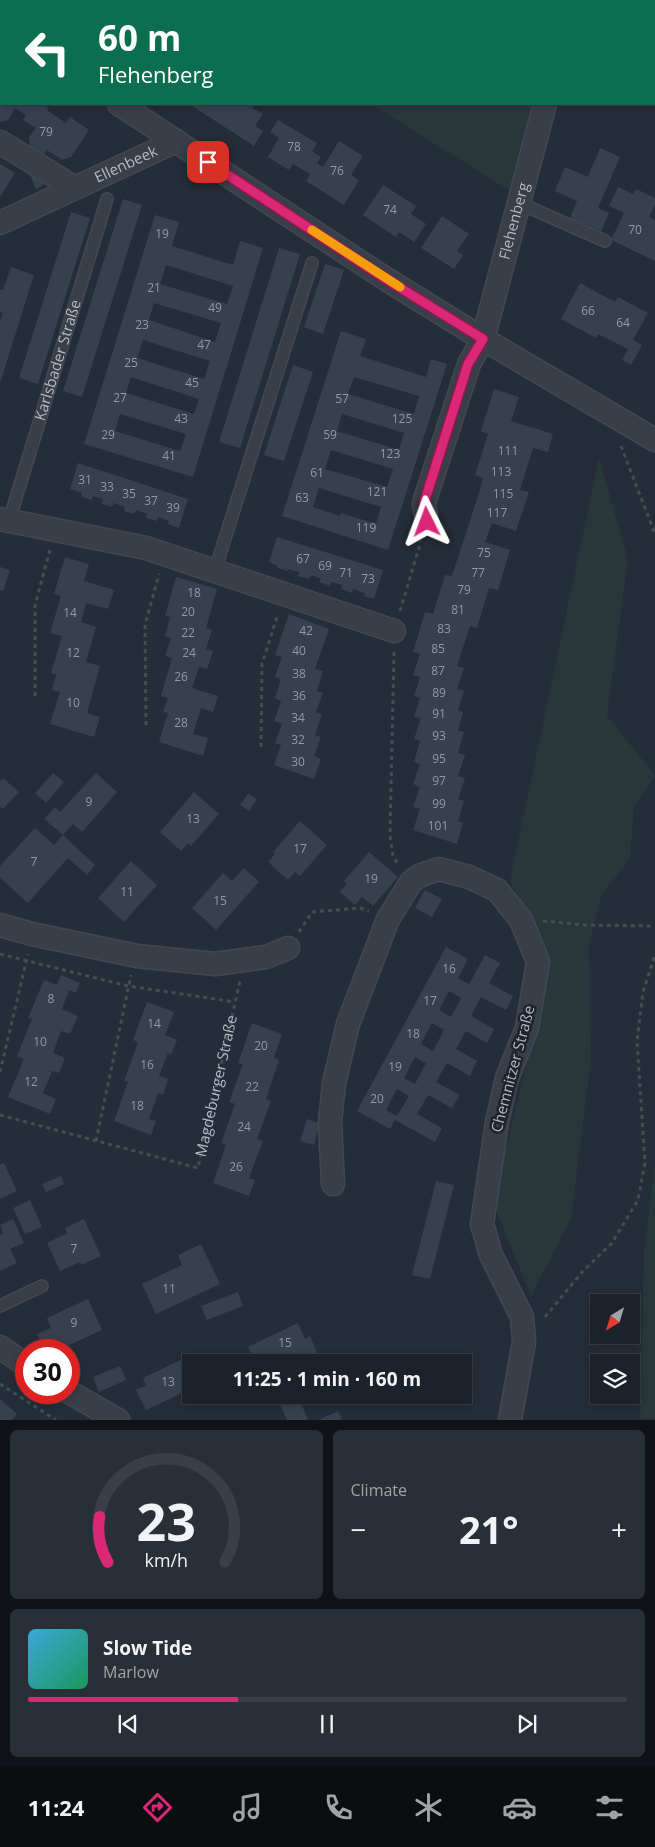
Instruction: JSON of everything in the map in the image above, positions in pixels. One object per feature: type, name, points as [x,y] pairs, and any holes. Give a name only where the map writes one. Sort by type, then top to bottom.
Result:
[{"type":"street","points":[[121,105],[386,279],[483,339],[655,440]]},
{"type":"street","name":"Flehenberg","points":[[427,522],[424,503],[468,364],[483,339],[545,105]]},
{"type":"street","name":"Ellenbeek","points":[[0,223],[176,141]]},
{"type":"street","name":"Ellenbeek","points":[[0,142],[75,188]]},
{"type":"street","name":"Karlsbader Straße","points":[[5,520],[146,548],[394,632]]},
{"type":"street","name":"Chemnitzer Straße","points":[[333,1184],[330,1122],[334,1083],[348,1024],[388,918],[411,882],[419,876],[439,869],[469,877],[497,890],[521,920],[538,962],[527,1028],[507,1078],[497,1122],[482,1224],[492,1255],[522,1317],[524,1342],[510,1420]]},
{"type":"street","points":[[0,925],[32,934],[137,956],[215,964],[266,957],[288,948]]},
{"type":"street","points":[[0,1347],[15,1357]]},
{"type":"street","points":[[80,1398],[118,1420]]},
{"type":"lane","name":"Karlsbader Straße","points":[[5,520],[107,199]]},
{"type":"lane","points":[[519,203],[606,241]]},
{"type":"lane","points":[[215,570],[312,263]]},
{"type":"lane","points":[[0,1306],[42,1286]]},
{"type":"path","points":[[616,418],[622,452],[655,534]]},
{"type":"path","points":[[392,856],[390,836],[394,632],[427,522]]},
{"type":"path","points":[[35,696],[35,605],[56,530]]},
{"type":"path","points":[[146,725],[145,625],[165,554]]},
{"type":"path","points":[[261,747],[262,664],[284,594]]},
{"type":"path","points":[[288,948],[312,912],[360,908],[388,918]]},
{"type":"path","points":[[556,921],[585,925],[655,926]]},
{"type":"path","points":[[0,1072],[32,934]]},
{"type":"path","points":[[0,954],[128,986],[235,1002]]},
{"type":"path","points":[[524,1342],[583,1271],[612,1243],[638,1200],[645,1163],[637,1041],[643,992],[655,954]]},
{"type":"path","points":[[96,1141],[128,986],[137,956]]},
{"type":"path","name":"Magdeburger Straße","points":[[0,1115],[198,1168],[245,961]]},
{"type":"path","points":[[0,1384],[56,1420]]},
{"type":"shaded area","points":[[373,105],[546,105],[521,198]]},
{"type":"shaded area","points":[[599,458],[628,559],[607,716],[655,777],[634,807],[630,859],[601,895],[589,946],[591,1059],[571,1218],[531,1296],[493,1203],[550,967],[510,880]]},
{"type":"shaded area","points":[[655,1161],[655,1419],[640,1419],[644,1253]]},
{"type":"building","points":[[0,105],[44,105],[48,108],[47,110],[66,123],[70,117],[89,130],[71,157],[62,160],[47,150],[44,155],[30,146],[29,137],[36,128],[23,120],[26,115],[15,108],[8,120],[0,122]]},
{"type":"building","points":[[191,105],[254,105],[252,108],[263,114],[255,126],[263,131],[254,146]]},
{"type":"building","points":[[278,120],[317,143],[312,151],[321,157],[317,163],[323,167],[339,141],[363,156],[351,175],[359,180],[344,205],[306,181],[310,174],[293,164],[289,170],[268,157],[279,138],[270,132]]},
{"type":"building","points":[[600,148],[620,157],[598,208],[609,213],[601,231],[570,218],[577,201],[555,191],[565,167],[588,177]]},
{"type":"building","points":[[0,164],[15,173],[0,197]]},
{"type":"building","points":[[37,169],[52,180],[36,189],[29,173]]},
{"type":"building","points":[[383,185],[416,206],[411,214],[426,224],[414,242],[399,232],[396,237],[363,215]]},
{"type":"building","points":[[618,187],[633,194],[636,189],[655,198],[655,205],[649,217],[655,220],[655,261],[611,240],[624,213],[609,206]]},
{"type":"building","points":[[123,199],[142,205],[82,397],[63,391]]},
{"type":"building","points":[[71,212],[90,218],[38,384],[19,378]]},
{"type":"building","points":[[155,215],[179,222],[172,246],[233,265],[240,241],[263,248],[193,477],[84,444]],"holes":[[[166,265],[233,286],[227,304],[160,284]],[[154,303],[221,323],[215,342],[149,320]],[[143,340],[210,361],[204,379],[137,358]],[[131,377],[199,399],[194,414],[126,393]],[[120,414],[186,434],[180,451],[115,431]]]},
{"type":"building","points":[[442,216],[469,234],[457,251],[463,255],[454,269],[421,248]]},
{"type":"building","points":[[279,248],[300,254],[240,448],[219,442]]},
{"type":"building","points":[[325,264],[344,270],[323,334],[304,327]]},
{"type":"building","points":[[11,267],[34,275],[0,383],[0,321],[3,313],[0,312],[0,290],[3,290]]},
{"type":"building","points":[[580,283],[615,302],[618,297],[648,313],[633,340],[642,345],[631,365],[622,360],[628,349],[598,334],[596,338],[561,319]]},
{"type":"building","points":[[341,331],[366,339],[360,356],[426,377],[431,359],[447,364],[388,550],[282,516]],"holes":[[[354,377],[419,396],[414,414],[348,394]],[[342,414],[404,433],[399,450],[337,431]],[[331,450],[393,469],[387,487],[325,469]],[[319,488],[381,507],[376,524],[341,513],[340,516],[313,507]]]},
{"type":"building","points":[[293,365],[313,372],[284,461],[264,455]]},
{"type":"building","points":[[494,389],[519,397],[511,421],[553,434],[548,452],[533,448],[520,490],[529,492],[516,531],[492,523],[485,542],[510,550],[498,590],[489,588],[477,628],[470,626],[457,666],[464,668],[457,689],[464,691],[458,710],[463,712],[458,730],[464,732],[458,753],[465,755],[458,776],[465,778],[458,799],[464,801],[458,821],[463,823],[457,844],[413,830],[420,809],[413,807],[420,787],[413,784],[420,764],[414,762],[420,741],[414,739],[421,718],[414,717],[420,698],[414,696],[420,677],[413,675],[420,654],[413,652],[425,612],[433,614],[445,575],[452,576],[478,496],[483,478],[475,475],[488,434],[481,431]]},
{"type":"building","points":[[78,463],[188,499],[179,528],[168,524],[169,521],[158,517],[157,521],[146,518],[147,514],[136,510],[134,514],[124,511],[125,507],[113,503],[112,507],[102,504],[103,499],[93,496],[92,500],[81,497],[82,493],[70,489]]},
{"type":"building","points":[[277,537],[383,570],[374,599],[364,596],[365,593],[353,589],[352,593],[341,589],[342,585],[331,582],[330,586],[319,582],[321,579],[311,575],[309,579],[298,576],[299,572],[277,568],[278,566],[269,562]]},
{"type":"building","points":[[65,557],[89,564],[84,581],[114,590],[108,609],[86,603],[81,622],[96,627],[86,662],[100,666],[87,713],[100,717],[94,737],[50,724],[60,692],[52,690],[56,675],[51,673],[62,636],[50,633],[61,596],[54,594]]},
{"type":"building","points":[[0,567],[10,570],[3,591],[0,590]]},
{"type":"building","points":[[176,577],[217,589],[206,628],[212,630],[206,649],[213,651],[207,669],[199,667],[192,688],[218,696],[213,712],[201,708],[193,734],[208,738],[203,756],[159,742],[168,713],[163,712],[168,698],[161,696],[172,658],[165,656],[171,638],[165,636],[170,617],[165,616]]},
{"type":"building","points":[[289,614],[329,629],[315,669],[323,671],[317,691],[323,693],[316,712],[322,714],[315,735],[321,737],[314,756],[321,759],[314,779],[274,765],[281,745],[275,743],[282,724],[274,721],[281,701],[275,698],[281,679],[275,677],[282,657],[275,655]]},
{"type":"building","points":[[53,773],[64,782],[46,803],[35,793]]},
{"type":"building","points":[[96,773],[117,792],[82,832],[73,824],[63,835],[44,819],[55,807],[60,812]]},
{"type":"building","points":[[3,778],[19,792],[3,809],[0,806],[0,781]]},
{"type":"building","points":[[194,792],[219,814],[191,846],[188,843],[181,851],[160,832]]},
{"type":"building","points":[[248,794],[257,799],[249,811],[240,805]]},
{"type":"building","points":[[300,821],[327,845],[300,876],[295,872],[288,880],[268,862],[275,854],[273,852]]},
{"type":"building","points":[[35,828],[54,845],[63,835],[95,865],[87,875],[68,858],[28,903],[0,878],[0,866]]},
{"type":"building","points":[[369,852],[398,877],[373,906],[362,897],[355,905],[340,892],[347,884],[344,881]]},
{"type":"building","points":[[131,861],[157,885],[124,922],[98,898]]},
{"type":"building","points":[[244,868],[259,882],[216,930],[192,908],[223,873],[232,881]]},
{"type":"building","points":[[425,890],[442,899],[432,917],[415,908]]},
{"type":"building","points":[[446,947],[468,959],[458,978],[469,984],[485,955],[500,963],[489,983],[513,996],[506,1010],[481,997],[471,1016],[494,1029],[487,1043],[466,1031],[456,1049],[477,1061],[470,1076],[447,1063],[436,1082],[460,1095],[452,1108],[428,1095],[417,1114],[442,1128],[435,1142],[395,1120],[390,1129],[357,1111]],"holes":[[[449,991],[461,998],[451,1017],[439,1010]],[[432,1023],[444,1030],[433,1051],[421,1044]],[[415,1057],[426,1063],[415,1084],[404,1078]],[[397,1089],[409,1096],[397,1116],[386,1110]]]},
{"type":"building","points":[[61,975],[80,983],[76,993],[69,990],[62,1009],[78,1016],[70,1034],[61,1031],[53,1053],[65,1058],[59,1073],[52,1071],[43,1093],[56,1099],[50,1114],[8,1097],[24,1059],[17,1056],[32,1019],[28,1018],[44,980],[57,985]]},
{"type":"building","points":[[147,1002],[174,1012],[165,1035],[177,1040],[171,1055],[168,1053],[159,1076],[168,1079],[163,1095],[158,1093],[149,1119],[156,1121],[151,1135],[114,1121],[128,1082],[124,1081],[138,1042],[133,1040]]},
{"type":"building","points":[[252,1023],[282,1034],[274,1057],[279,1060],[266,1099],[271,1101],[257,1139],[263,1141],[249,1178],[255,1180],[249,1196],[213,1183],[226,1145],[221,1143],[235,1104],[229,1102],[243,1064],[238,1063]]},
{"type":"building","points":[[307,1119],[320,1123],[314,1145],[300,1141]]},
{"type":"building","points":[[4,1163],[17,1191],[0,1199],[0,1165]]},
{"type":"building","points":[[61,1176],[64,1184],[46,1192],[42,1184]]},
{"type":"building","points":[[436,1181],[454,1185],[430,1279],[412,1275]]},
{"type":"building","points":[[30,1200],[42,1227],[25,1234],[13,1208]]},
{"type":"building","points":[[13,1219],[24,1243],[10,1249],[17,1263],[0,1271],[0,1235],[3,1233],[0,1225]]},
{"type":"building","points":[[84,1219],[101,1256],[81,1265],[80,1262],[60,1271],[47,1243],[67,1233],[65,1228]]},
{"type":"building","points":[[201,1244],[220,1284],[156,1314],[142,1284],[182,1265],[178,1255]]},
{"type":"building","points":[[238,1292],[243,1306],[207,1320],[201,1306]]},
{"type":"building","points":[[88,1299],[102,1330],[80,1340],[40,1339],[37,1334],[51,1328],[47,1318]]},
{"type":"building","points":[[298,1323],[305,1339],[310,1336],[318,1354],[251,1354],[248,1347]]},
{"type":"building","points":[[182,1359],[182,1393],[146,1410],[136,1390],[146,1386],[143,1378]]},
{"type":"building","points":[[120,1366],[126,1380],[99,1392],[93,1377]]},
{"type":"building","points":[[0,1399],[17,1414],[12,1420],[0,1420]]},
{"type":"building","points":[[280,1404],[301,1404],[308,1420],[287,1420]]},
{"type":"building","points":[[338,1411],[342,1420],[319,1420]]},
{"type":"slow traffic","points":[[312,230],[400,287]]},
{"type":"route","points":[[208,162],[386,279],[483,339],[468,364],[424,503],[427,522]]}]
